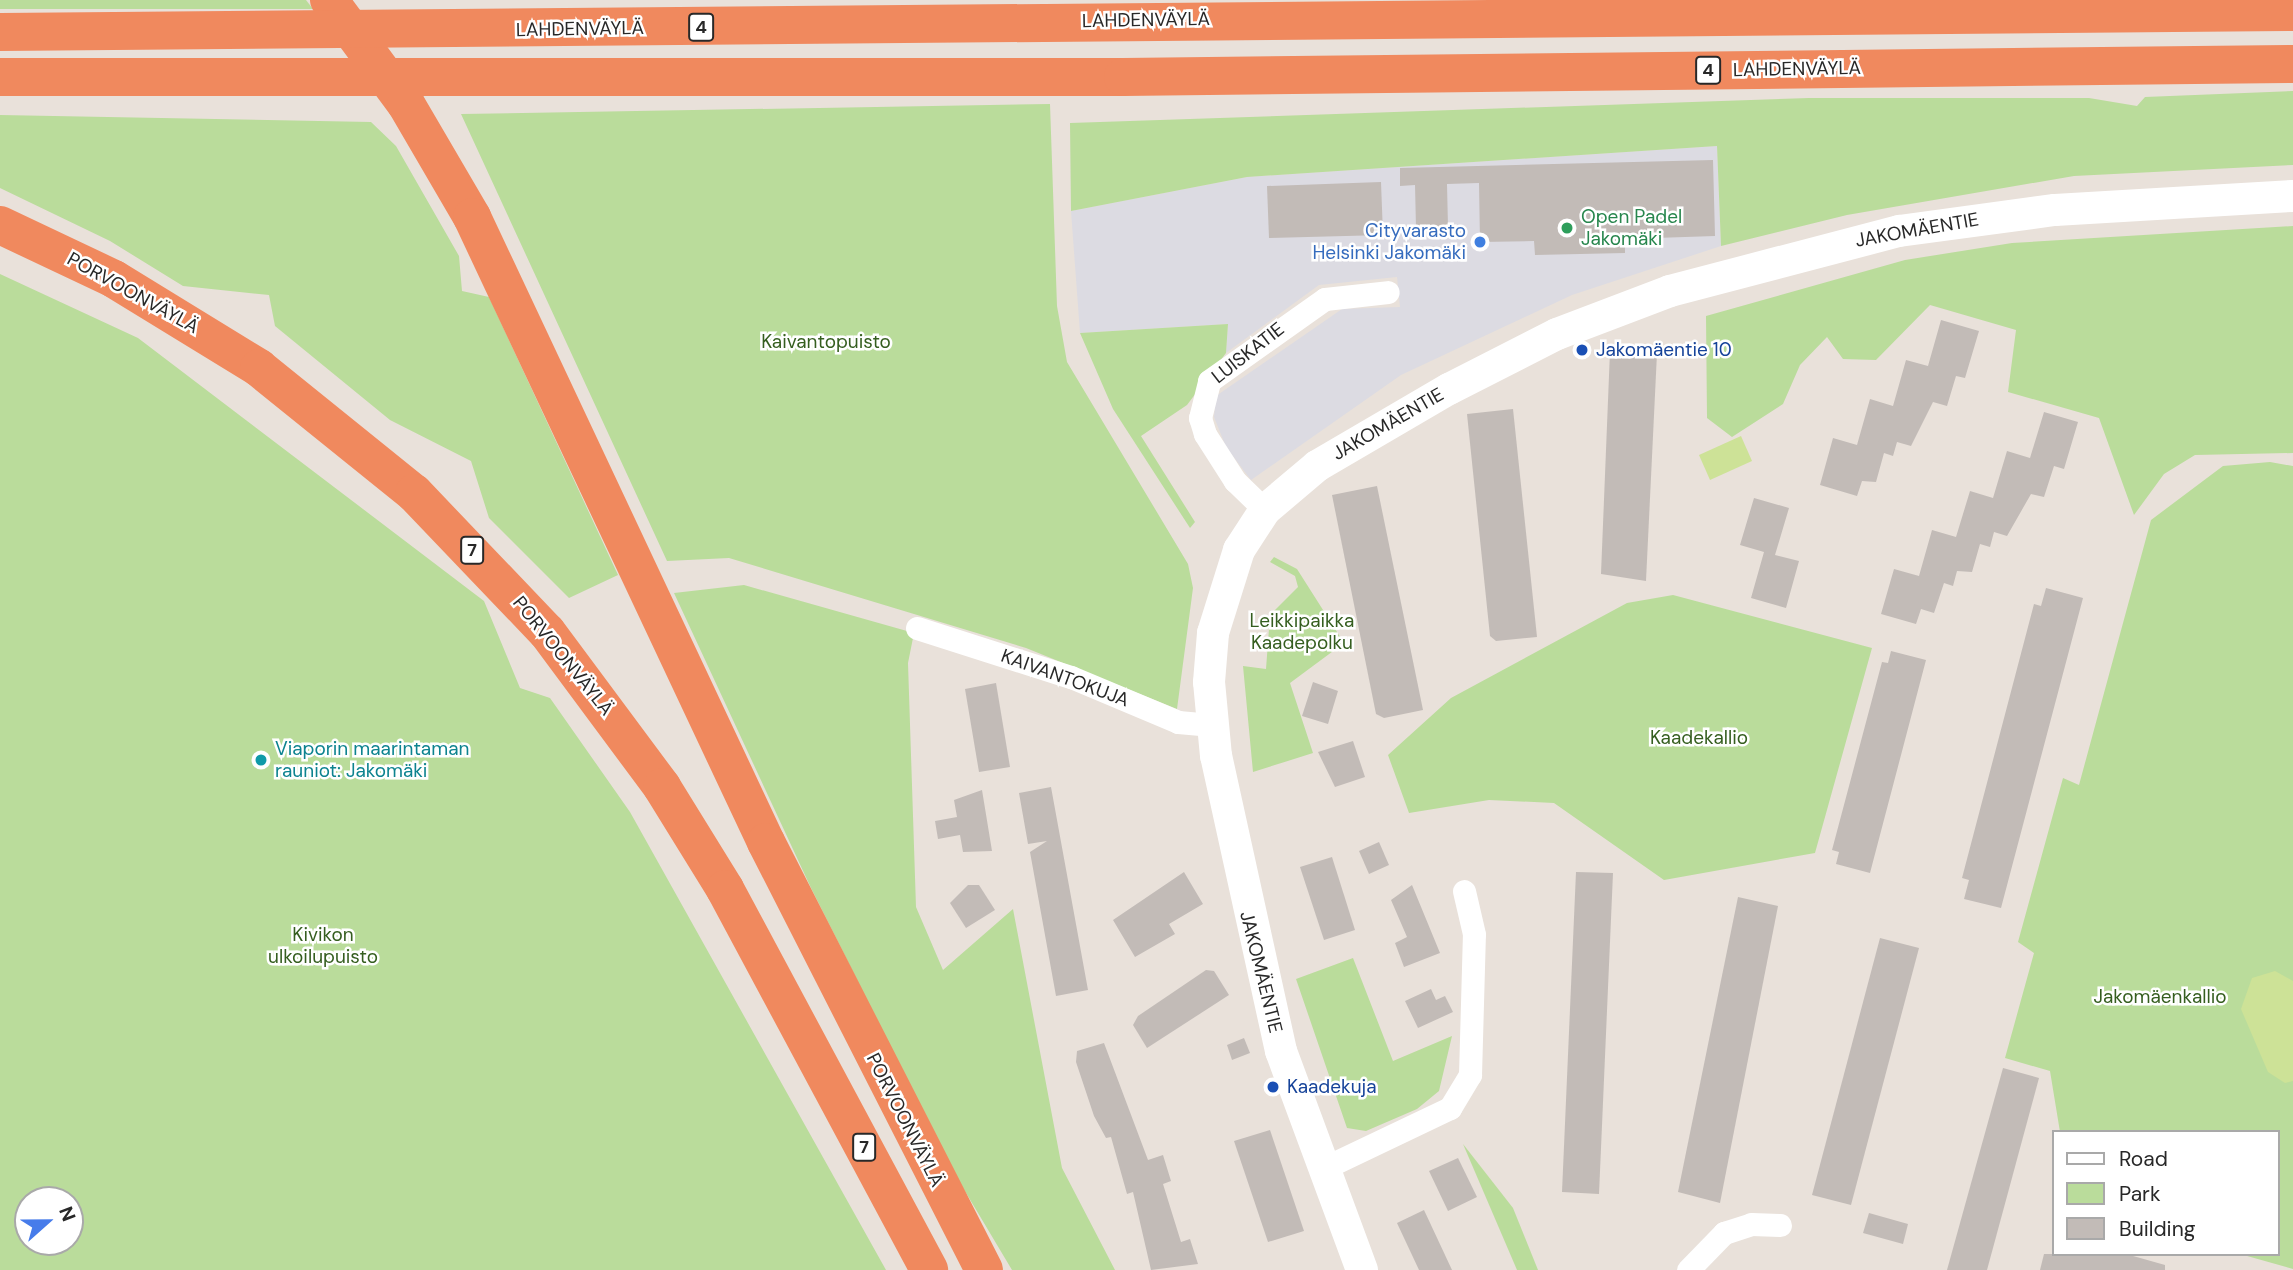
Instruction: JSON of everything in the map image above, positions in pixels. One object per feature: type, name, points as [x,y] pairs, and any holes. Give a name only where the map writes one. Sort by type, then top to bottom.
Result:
[{"type":"highway","name":"PORVOONVÄYLÄ","points":[[329,0],[406,104],[472,217],[766,842],[984,1270]]},
{"type":"highway","name":"LAHDENVÄYLÄ","points":[[0,32],[2293,12]]},
{"type":"highway","name":"LAHDENVÄYLÄ","points":[[0,77],[1123,77],[2293,64]]},
{"type":"highway","name":"PORVOONVÄYLÄ","points":[[0,225],[114,279],[270,376],[414,493],[547,632],[662,787],[725,888],[929,1270]]},
{"type":"street","name":"JAKOMÄENTIE","points":[[1362,1270],[1322,1169],[1262,981],[1212,725],[1209,682],[1219,604],[1239,551],[1265,510],[1317,466],[1449,388],[1557,334],[1670,291],[1911,229],[2055,210],[2293,196]]},
{"type":"street","name":"LUISKATIE","points":[[1265,510],[1235,481],[1205,434],[1200,418],[1209,381],[1325,299],[1388,292]]},
{"type":"street","name":"KAIVANTOKUJA","points":[[917,628],[1071,677],[1178,722],[1212,725]]},
{"type":"street","points":[[1322,1169],[1450,1108],[1470,1075],[1474,934],[1464,891]]},
{"type":"street","points":[[1688,1270],[1695,1256],[1724,1233],[1751,1224],[1780,1225]]},
{"type":"shaded area","points":[[1717,146],[1721,246],[1572,295],[1401,375],[1251,480],[1226,447],[1214,417],[1216,396],[1342,309],[1400,307],[1397,277],[1319,285],[1226,353],[1228,324],[1080,333],[1071,211],[1247,177]]},
{"type":"green space","points":[[0,0],[306,0],[313,9],[0,9]]},
{"type":"green space","points":[[2293,91],[2293,165],[2074,176],[1847,215],[1721,246],[1717,146],[1247,177],[1071,211],[1070,123],[1809,98],[2089,98],[2137,106],[2145,97]]},
{"type":"green space","name":"Kaivantopuisto","points":[[1050,104],[1057,306],[1067,362],[1188,564],[1193,588],[1177,709],[1026,648],[729,558],[667,561],[461,114]]},
{"type":"green space","points":[[0,115],[371,122],[396,146],[459,256],[462,291],[489,297],[618,575],[569,598],[489,518],[471,461],[390,420],[275,326],[269,295],[183,286],[110,241],[0,188]]},
{"type":"green space","points":[[2293,226],[2293,453],[2195,455],[2164,474],[2134,515],[2099,418],[2008,392],[2016,330],[1930,305],[1876,360],[1843,359],[1827,337],[1800,365],[1783,404],[1732,437],[1707,418],[1706,316],[1905,260],[2012,243]]},
{"type":"green space","name":"Kivikon ulkoilupuisto","points":[[0,274],[138,338],[484,601],[520,688],[550,698],[630,812],[886,1270],[0,1270]]},
{"type":"green space","points":[[1228,324],[1226,353],[1187,405],[1141,436],[1195,522],[1190,528],[1113,409],[1080,333]]},
{"type":"green space","points":[[1741,436],[1752,461],[1710,480],[1699,455]]},
{"type":"green space","name":"Jakomäenkallio","points":[[2270,462],[2293,466],[2293,1269],[2247,1256],[2279,1256],[2279,1130],[2060,1130],[2050,1071],[2005,1058],[2034,953],[2018,942],[2063,778],[2079,785],[2151,520],[2223,466]]},
{"type":"green space","name":"Leikkipaikka Kaadepolku","points":[[1274,557],[1297,569],[1344,643],[1290,683],[1313,753],[1253,772],[1243,666],[1266,669],[1270,615],[1298,587],[1295,576],[1270,562]]},
{"type":"green space","points":[[744,585],[914,633],[908,663],[916,907],[943,970],[1013,909],[1062,1168],[1115,1270],[1012,1270],[950,1166],[811,888],[674,593]]},
{"type":"green space","name":"Kaadekallio","points":[[1673,595],[1872,648],[1815,853],[1664,880],[1554,803],[1489,800],[1409,813],[1388,755],[1451,698],[1627,603]]},
{"type":"green space","points":[[1353,958],[1393,1061],[1452,1036],[1439,1091],[1417,1109],[1366,1131],[1347,1128],[1296,979]]},
{"type":"green space","points":[[2275,971],[2293,981],[2293,1081],[2285,1083],[2268,1072],[2241,1009],[2252,978]]},
{"type":"green space","points":[[1463,1144],[1513,1208],[1538,1270],[1517,1270]]},
{"type":"building","points":[[1713,160],[1715,236],[1625,239],[1625,253],[1535,255],[1534,241],[1480,242],[1479,183],[1447,184],[1448,227],[1416,228],[1415,185],[1400,186],[1400,168]]},
{"type":"building","points":[[1381,182],[1383,235],[1269,238],[1267,186]]},
{"type":"building","points":[[1941,320],[1979,331],[1965,378],[1956,376],[1947,406],[1933,402],[1911,446],[1897,442],[1893,456],[1884,453],[1876,482],[1862,481],[1857,496],[1820,485],[1833,438],[1857,445],[1870,399],[1893,406],[1906,360],[1928,366]]},
{"type":"building","points":[[1610,351],[1657,353],[1646,581],[1601,574]]},
{"type":"building","points":[[1513,409],[1537,637],[1496,641],[1490,636],[1467,414]]},
{"type":"building","points":[[2044,412],[2078,422],[2064,469],[2054,466],[2044,497],[2031,494],[2007,536],[1994,532],[1990,547],[1980,544],[1972,572],[1957,571],[1953,586],[1944,583],[1934,613],[1921,609],[1916,624],[1881,614],[1894,569],[1919,576],[1932,530],[1956,537],[1970,491],[1993,498],[2007,451],[2030,458]]},
{"type":"building","points":[[1377,486],[1423,710],[1384,718],[1376,714],[1332,495]]},
{"type":"building","points":[[1754,498],[1789,508],[1775,555],[1799,561],[1786,608],[1751,598],[1764,552],[1740,545]]},
{"type":"building","points":[[2046,588],[2083,598],[2001,908],[1964,899],[1969,880],[1962,878],[2034,604],[2041,606]]},
{"type":"building","points":[[1891,651],[1926,660],[1870,873],[1836,864],[1839,852],[1832,850],[1882,662],[1888,663]]},
{"type":"building","points":[[1313,682],[1338,691],[1328,724],[1302,716]]},
{"type":"building","points":[[996,683],[1010,767],[979,772],[965,689]]},
{"type":"building","points":[[1353,741],[1365,777],[1335,787],[1318,752]]},
{"type":"building","points":[[1051,787],[1088,990],[1056,996],[1030,852],[1047,841],[1028,844],[1019,793]]},
{"type":"building","points":[[982,790],[992,851],[963,852],[960,835],[938,839],[935,821],[957,817],[954,800]]},
{"type":"building","points":[[1379,842],[1389,865],[1369,874],[1359,851]]},
{"type":"building","points":[[1332,857],[1355,930],[1324,940],[1300,867]]},
{"type":"building","points":[[1184,872],[1203,904],[1169,924],[1175,934],[1135,957],[1113,920]]},
{"type":"building","points":[[1576,872],[1613,873],[1599,1194],[1562,1192]]},
{"type":"building","points":[[968,885],[979,885],[995,910],[966,928],[950,903]]},
{"type":"building","points":[[1412,885],[1440,953],[1404,967],[1395,943],[1407,937],[1391,900]]},
{"type":"building","points":[[1738,897],[1778,906],[1720,1203],[1678,1192]]},
{"type":"building","points":[[1880,938],[1919,948],[1851,1205],[1812,1195]]},
{"type":"building","points":[[1206,970],[1214,971],[1229,995],[1147,1048],[1133,1025],[1138,1016]]},
{"type":"building","points":[[1431,989],[1436,1000],[1445,996],[1453,1012],[1418,1028],[1405,1001]]},
{"type":"building","points":[[1244,1038],[1250,1053],[1232,1060],[1227,1045]]},
{"type":"building","points":[[1104,1043],[1148,1160],[1163,1155],[1171,1181],[1163,1184],[1181,1242],[1190,1239],[1198,1264],[1151,1270],[1133,1192],[1127,1194],[1111,1137],[1106,1138],[1094,1116],[1076,1062],[1077,1051]]},
{"type":"building","points":[[2003,1068],[2039,1078],[1987,1270],[1947,1270]]},
{"type":"building","points":[[1270,1130],[1304,1231],[1268,1242],[1234,1141]]},
{"type":"building","points":[[1458,1158],[1477,1197],[1448,1211],[1429,1171]]},
{"type":"building","points":[[1424,1210],[1452,1270],[1419,1270],[1397,1223]]},
{"type":"building","points":[[1869,1213],[1908,1224],[1903,1244],[1863,1233]]},
{"type":"building","points":[[2044,1254],[2133,1256],[2165,1265],[2165,1270],[2040,1270]]},
{"type":"place","name":"Open Padel Jakomäki","points":[[1567,228]]},
{"type":"place","name":"Cityvarasto Helsinki Jakomäki","points":[[1480,242]]},
{"type":"place","name":"Jakomäentie 10","points":[[1582,350]]},
{"type":"place","name":"Viaporin maarintaman rauniot: Jakomäki","points":[[261,760]]},
{"type":"place","name":"Kaadekuja","points":[[1273,1087]]}]
